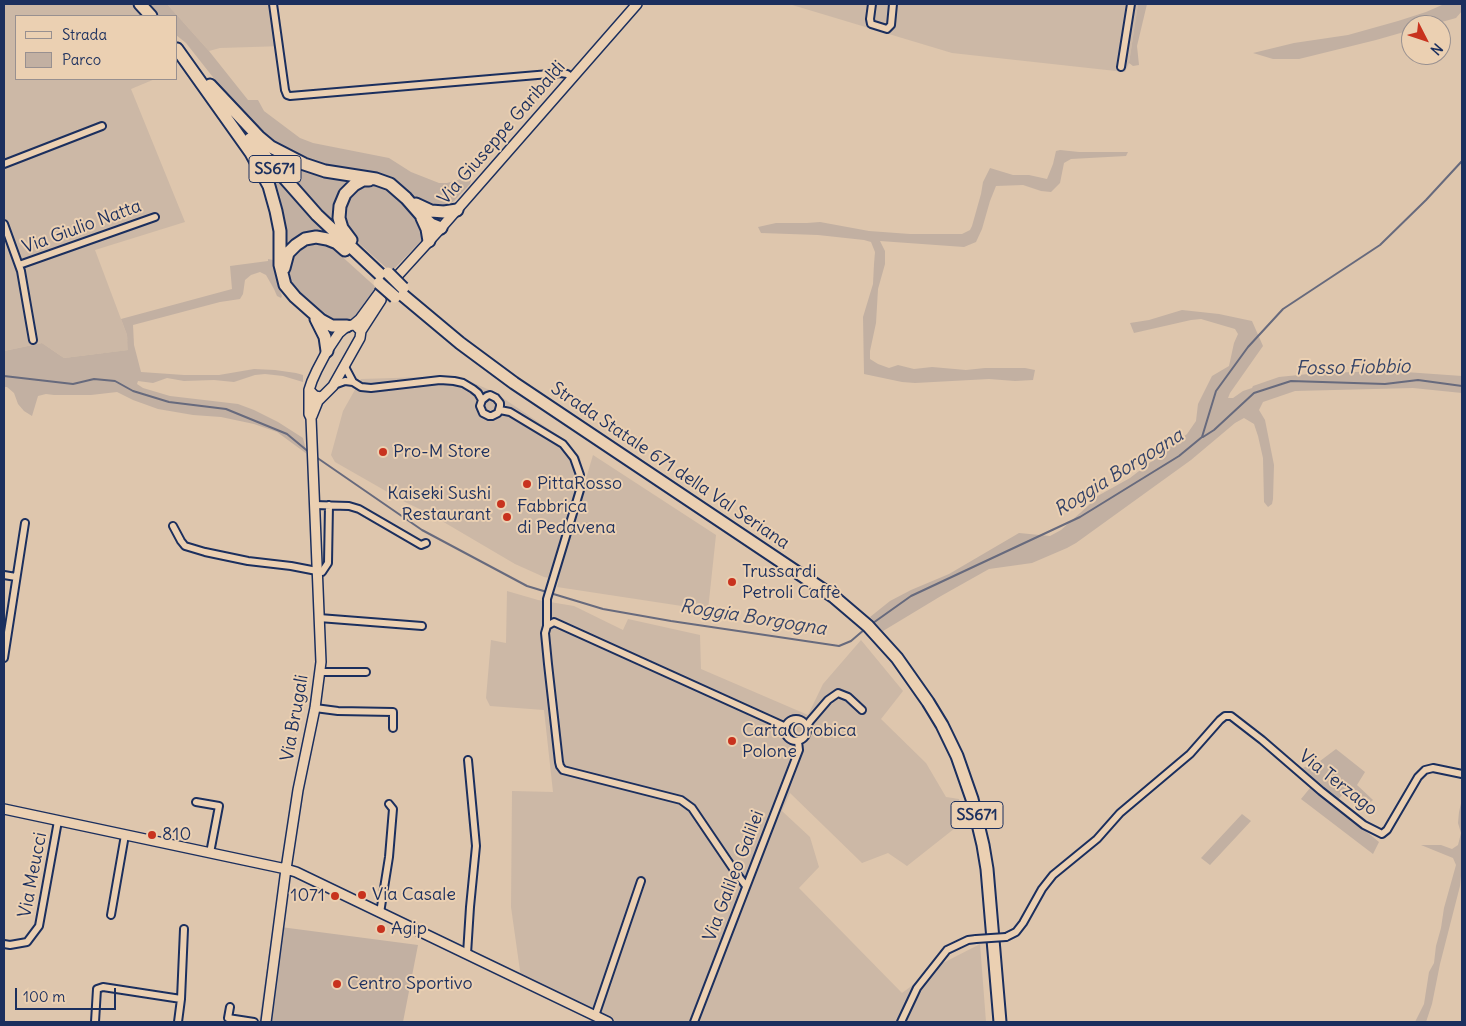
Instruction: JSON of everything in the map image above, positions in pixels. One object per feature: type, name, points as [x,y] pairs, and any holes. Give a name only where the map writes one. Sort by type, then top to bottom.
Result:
[{"type":"highway","points":[[140,4],[150,15]]},
{"type":"highway","points":[[178,49],[248,126],[271,147],[304,164],[325,171],[376,179],[390,184],[426,213],[431,224],[441,228]]},
{"type":"highway","points":[[178,49],[251,153],[269,186],[280,231],[280,265],[285,285],[321,320],[332,326],[350,325]]},
{"type":"highway","name":"Strada Statale 671 della Val Seriana","points":[[178,49],[208,89],[317,215],[399,292],[445,331],[514,383],[796,571],[850,610],[877,635],[897,658],[942,725],[957,756],[972,799],[982,837],[987,869],[1000,1022]]},
{"type":"highway","points":[[376,179],[363,180],[354,185],[345,194],[338,218],[342,228],[351,240],[386,279]]},
{"type":"highway","points":[[426,213],[457,210]]},
{"type":"highway","points":[[426,213],[429,242]]},
{"type":"highway","points":[[282,274],[288,254],[296,245],[305,239],[316,237],[337,243],[386,279]]},
{"type":"highway","points":[[312,313],[325,337],[327,351]]},
{"type":"street","points":[[274,4],[285,90],[287,95],[290,96],[561,73],[573,78]]},
{"type":"street","name":"Via Giuseppe Garibaldi","points":[[311,418],[309,414],[309,390],[327,351],[339,332],[360,318],[379,293],[386,279],[429,242],[637,4]]},
{"type":"street","points":[[872,4],[871,24],[887,28],[891,25],[893,4]]},
{"type":"street","points":[[1121,67],[1132,4]]},
{"type":"street","points":[[4,164],[102,126]]},
{"type":"street","name":"Via Giulio Natta","points":[[19,265],[155,217]]},
{"type":"street","points":[[4,224],[21,270],[32,340]]},
{"type":"street","name":"Via Giuseppe Garibaldi","points":[[312,465],[311,418],[315,406],[321,397],[333,386],[360,338],[361,331],[386,279]]},
{"type":"street","points":[[350,325],[359,328],[361,331]]},
{"type":"street","points":[[344,365],[353,382],[361,387],[371,388],[440,380],[454,381],[463,382],[473,389],[482,400]]},
{"type":"street","points":[[333,386],[340,382],[353,382]]},
{"type":"street","points":[[309,390],[315,396],[321,397]]},
{"type":"street","points":[[490,395],[496,398],[500,403],[500,410],[495,415],[485,415],[480,406],[482,400],[490,395]]},
{"type":"street","points":[[500,410],[510,412],[563,444],[574,458],[580,475],[580,490],[547,599],[547,626],[545,633],[560,766],[563,770],[681,800],[692,808],[746,886]]},
{"type":"street","name":"Via Brugali","points":[[266,1022],[298,790],[315,708],[321,662],[312,465]]},
{"type":"street","points":[[314,505],[349,506],[359,509],[421,545],[426,543]]},
{"type":"street","points":[[173,526],[185,546],[248,561],[322,572],[328,563],[329,505]]},
{"type":"street","points":[[4,658],[25,523]]},
{"type":"street","points":[[4,575],[16,577]]},
{"type":"street","points":[[319,618],[422,626]]},
{"type":"street","points":[[547,626],[554,622],[786,727]]},
{"type":"street","points":[[320,672],[366,672]]},
{"type":"street","points":[[807,726],[803,720],[796,718],[786,724],[786,734],[788,738],[794,741],[798,741],[806,736],[807,726],[810,721],[828,700],[838,693],[848,697],[862,710]]},
{"type":"street","points":[[315,708],[338,711],[393,712],[393,728]]},
{"type":"street","name":"Via Terzago","points":[[901,1022],[917,988],[947,950],[968,940],[1006,937],[1016,932],[1042,889],[1053,875],[1097,840],[1120,813],[1190,754],[1225,716],[1231,716],[1262,740],[1364,825],[1382,834],[1387,830],[1418,776],[1425,770],[1433,768],[1462,774]]},
{"type":"street","name":"Via Galileo Galilei","points":[[694,1022],[799,750],[798,741]]},
{"type":"street","points":[[467,954],[476,846],[468,760]]},
{"type":"street","points":[[196,802],[219,806],[210,853]]},
{"type":"street","points":[[380,913],[389,856],[393,809],[389,804]]},
{"type":"street","points":[[4,809],[296,872],[608,1022]]},
{"type":"street","name":"Via Meucci","points":[[4,944],[10,945],[27,942],[39,926],[58,821]]},
{"type":"street","points":[[110,916],[124,835]]},
{"type":"street","points":[[595,1016],[641,881]]},
{"type":"street","points":[[178,1022],[181,999],[184,929]]},
{"type":"street","points":[[95,1022],[97,989],[103,987],[181,999]]},
{"type":"street","points":[[230,1007],[228,1018],[254,1022]]},
{"type":"shaded area","points":[[4,4],[148,4],[158,15],[15,15],[15,80],[153,80],[131,89],[185,222],[95,250],[127,335],[129,350],[64,358],[42,343],[4,351]]},
{"type":"shaded area","points":[[167,4],[278,4],[284,46],[220,48],[209,51]]},
{"type":"shaded area","points":[[789,4],[1138,4],[1129,63],[1125,72],[952,53]]},
{"type":"shaded area","points":[[458,376],[494,392],[568,442],[580,457],[585,482],[593,455],[716,535],[708,610],[557,587],[559,580],[544,577],[515,564],[430,514],[335,462],[331,455],[343,411],[361,379]]},
{"type":"shaded area","points":[[507,591],[538,600],[574,606],[623,630],[628,619],[700,635],[701,669],[808,715],[823,684],[861,640],[903,691],[881,719],[926,763],[946,797],[959,799],[964,821],[907,866],[888,853],[862,863],[790,793],[782,811],[810,837],[819,867],[799,888],[902,993],[943,963],[980,944],[986,1022],[592,1022],[593,1020],[522,985],[511,907],[512,791],[553,792],[544,710],[490,706],[486,698],[491,640],[506,643]]},
{"type":"green space","points":[[148,4],[167,4],[177,15],[158,15]]},
{"type":"green space","points":[[1138,4],[1147,4],[1137,46],[1139,65],[1133,66],[1129,63]]},
{"type":"green space","points":[[1462,4],[1462,11],[1456,18],[1451,19],[1451,15],[1417,15],[1426,12],[1442,5]]},
{"type":"green space","points":[[178,16],[209,51],[248,100],[258,100],[264,111],[300,138],[313,143],[389,158],[411,172],[439,183],[458,180],[481,160],[482,162],[473,172],[470,184],[446,207],[422,205],[395,180],[384,174],[328,168],[291,153],[264,136],[242,114],[186,43],[178,37]]},
{"type":"green space","points":[[1401,20],[1401,33],[1299,59],[1273,59],[1253,53],[1294,43],[1348,35]]},
{"type":"green space","points":[[263,147],[353,181],[336,226],[318,209]]},
{"type":"green space","points":[[1056,151],[1128,152],[1126,156],[1071,159],[1064,163],[1060,183],[1051,192],[1023,185],[996,186],[976,242],[964,247],[880,241],[885,251],[885,264],[878,289],[876,323],[870,359],[889,368],[898,365],[914,369],[932,367],[966,370],[1025,368],[1035,370],[1033,380],[989,379],[915,383],[864,374],[863,317],[873,284],[875,252],[871,242],[818,235],[761,233],[758,227],[776,223],[820,222],[869,231],[910,234],[962,234],[970,230],[972,226],[983,182],[990,168],[1013,175],[1029,175],[1047,179]]},
{"type":"green space","points":[[260,160],[327,233],[319,233],[286,251]]},
{"type":"green space","points":[[367,184],[379,184],[390,190],[418,215],[425,231],[422,240],[391,272],[353,238],[343,222],[347,199],[354,191]]},
{"type":"green space","points":[[314,242],[326,245],[337,252],[379,290],[349,322],[340,324],[320,316],[289,283],[287,273],[294,254],[304,244]]},
{"type":"green space","points":[[268,259],[273,260],[275,266],[275,275],[281,298],[277,296],[266,275],[260,272],[251,275],[245,280],[243,294],[240,299],[220,302],[133,325],[134,345],[141,372],[219,375],[254,369],[275,370],[303,375],[303,382],[283,376],[265,374],[255,375],[234,382],[214,380],[184,381],[167,378],[153,383],[138,381],[137,384],[143,388],[170,396],[238,404],[254,410],[303,438],[307,454],[277,432],[254,424],[221,417],[193,415],[158,409],[117,392],[91,395],[46,394],[38,396],[32,416],[18,404],[14,393],[7,387],[4,387],[4,351],[42,343],[64,358],[128,350],[127,335],[121,319],[232,289],[230,266],[268,261]]},
{"type":"green space","points":[[1182,310],[1219,314],[1252,321],[1263,346],[1228,398],[1233,398],[1253,386],[1279,377],[1318,373],[1391,371],[1462,376],[1462,393],[1413,388],[1295,391],[1263,402],[1259,410],[1265,420],[1274,465],[1273,499],[1272,504],[1268,507],[1264,502],[1263,458],[1258,436],[1254,424],[1244,418],[1235,423],[1191,460],[1076,543],[1032,563],[989,569],[883,631],[870,617],[890,601],[949,574],[1019,533],[1050,536],[1061,530],[1089,505],[1094,498],[1130,478],[1187,434],[1196,421],[1198,404],[1212,376],[1229,366],[1238,334],[1235,329],[1201,319],[1134,333],[1130,323],[1149,320]]},
{"type":"green space","points":[[1336,749],[1365,772],[1357,785],[1373,800],[1367,805],[1346,790],[1334,805],[1379,842],[1373,854],[1301,799],[1315,782],[1300,769],[1320,761]]},
{"type":"green space","points":[[1462,799],[1462,866],[1460,886],[1432,1004],[1426,1022],[1415,1022],[1424,1004],[1429,972],[1434,963],[1444,908],[1456,865],[1453,858],[1421,845],[1441,845],[1452,849],[1458,845],[1461,833],[1458,823]]},
{"type":"green space","points":[[1242,814],[1251,821],[1210,865],[1201,858]]},
{"type":"green space","name":"Centro Sportivo","points":[[273,926],[418,945],[403,1022],[259,1022]]},
{"type":"waterway","name":"Roggia Borgogna","points":[[873,623],[911,596],[1080,517],[1179,456],[1202,437],[1216,391],[1248,347],[1283,309],[1380,245],[1462,161]]},
{"type":"waterway","name":"Roggia Borgogna","points":[[4,376],[73,384],[94,379],[115,381],[133,391],[169,402],[226,409],[287,434],[310,453]]},
{"type":"waterway","name":"Fosso Fiobbio","points":[[1203,437],[1214,430],[1254,393],[1291,381],[1385,384],[1418,380],[1462,386]]},
{"type":"waterway","name":"Roggia Borgogna","points":[[316,457],[422,530],[527,586],[603,609],[839,646],[851,641],[865,629]]},
{"type":"place","name":"Pro-M Store","points":[[383,452]]},
{"type":"place","name":"PittaRosso","points":[[527,484]]},
{"type":"place","name":"Kaiseki Sushi Restaurant","points":[[501,504]]},
{"type":"place","name":"Fabbrica di Pedavena","points":[[507,517]]},
{"type":"place","name":"Trussardi Petroli Caffè","points":[[732,582]]},
{"type":"place","name":"Carta Orobica Polone","points":[[732,741]]},
{"type":"place","name":"810","points":[[152,835]]},
{"type":"place","name":"Via Casale","points":[[362,895]]},
{"type":"place","name":"1071","points":[[335,896]]},
{"type":"place","name":"Agip","points":[[381,929]]},
{"type":"place","name":"Centro Sportivo","points":[[337,984]]}]
